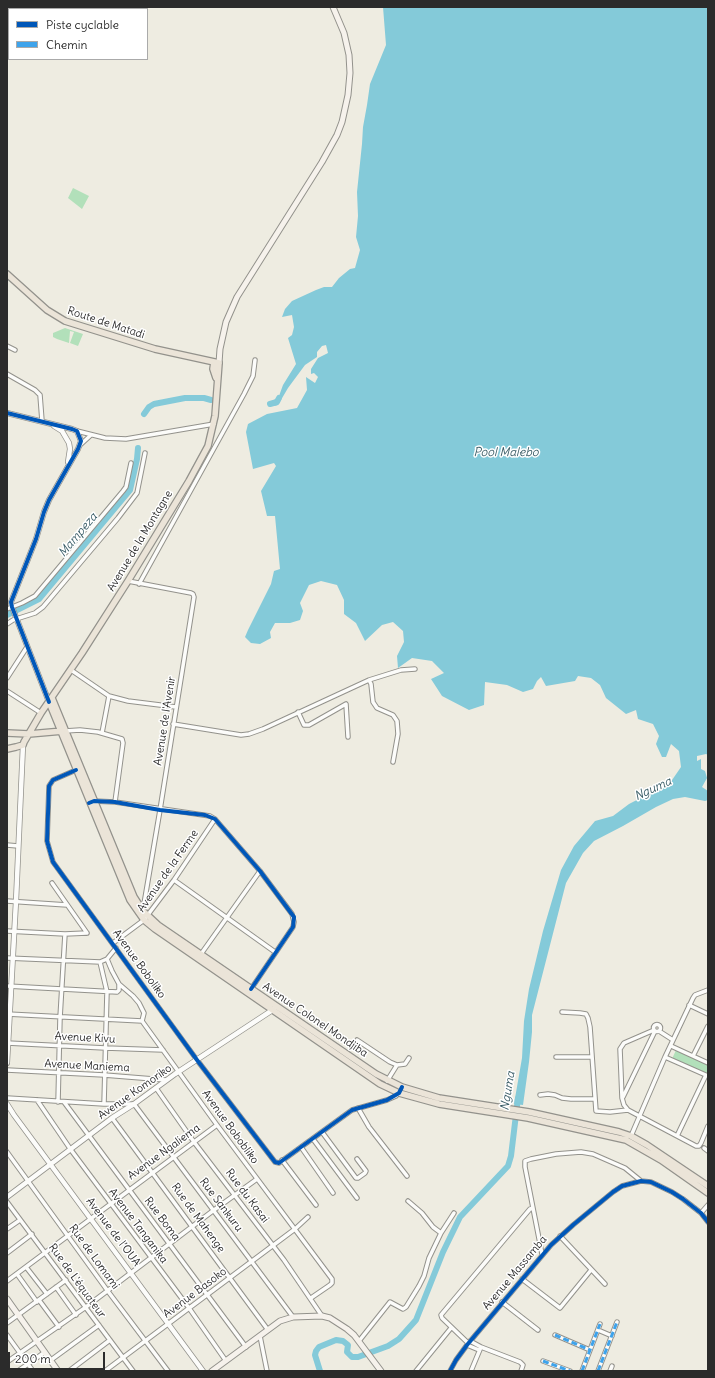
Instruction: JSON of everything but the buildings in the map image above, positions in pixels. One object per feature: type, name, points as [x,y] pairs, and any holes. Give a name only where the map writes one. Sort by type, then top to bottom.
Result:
[{"type":"main road","points":[[205,360],[216,362],[226,322],[237,297],[322,162],[337,135],[342,122],[348,95],[350,73],[344,33],[333,7]]},
{"type":"main road","name":"Route de Matadi","points":[[7,269],[13,279]]},
{"type":"main road","name":"Route de Matadi","points":[[7,274],[47,310],[65,321],[155,349],[205,360]]},
{"type":"main road","points":[[205,360],[213,369]]},
{"type":"main road","name":"Avenue de la Montagne","points":[[216,362],[213,369],[217,384]]},
{"type":"main road","name":"Avenue de la Montagne","points":[[23,745],[41,714],[128,581],[205,452],[214,424],[217,384],[216,362]]},
{"type":"main road","name":"Avenue Colonel Mondjiba","points":[[51,700],[130,900],[144,916],[273,1011],[380,1084],[439,1104],[528,1118],[626,1140],[707,1187]]},
{"type":"main road","points":[[7,733],[29,734],[63,731]]},
{"type":"main road","name":"Avenue Colonel Mondjiba","points":[[63,731],[76,770],[92,802]]},
{"type":"main road","points":[[7,749],[23,745]]},
{"type":"main road","name":"Avenue Colonel Mondjiba","points":[[144,916],[400,1090],[439,1098],[529,1112],[631,1136],[647,1145],[707,1187]]},
{"type":"main road","points":[[7,1299],[58,1371]]},
{"type":"main road","points":[[212,1371],[280,1321],[293,1317],[322,1316],[330,1318],[347,1329],[359,1341],[381,1371]]},
{"type":"street","points":[[7,346],[15,350]]},
{"type":"street","points":[[139,584],[241,401],[253,376],[255,360]]},
{"type":"street","points":[[7,374],[35,390],[40,395],[45,422]]},
{"type":"street","points":[[7,413],[105,438],[126,438],[214,424]]},
{"type":"street","points":[[45,422],[62,431],[67,439],[70,449],[66,468]]},
{"type":"street","points":[[77,432],[80,438],[80,445]]},
{"type":"street","points":[[51,700],[43,687],[10,606],[36,539],[44,512],[55,488],[80,445],[91,435]]},
{"type":"street","points":[[7,624],[16,618],[35,613],[43,607],[122,513],[137,493],[146,453]]},
{"type":"street","points":[[10,606],[22,604],[35,596],[121,494],[126,487],[131,463]]},
{"type":"street","name":"Avenue de l'Avenir","points":[[128,581],[191,593],[194,595],[144,916]]},
{"type":"street","points":[[7,678],[27,646]]},
{"type":"street","points":[[173,724],[241,735],[249,734],[264,729],[369,680],[401,670],[415,669]]},
{"type":"street","points":[[71,670],[109,696],[176,707]]},
{"type":"street","points":[[369,680],[371,684],[373,702],[377,708],[394,716],[397,721],[398,734],[393,762]]},
{"type":"street","points":[[7,691],[41,714]]},
{"type":"street","points":[[102,733],[109,696]]},
{"type":"street","points":[[298,712],[304,726],[309,725],[346,704],[348,737]]},
{"type":"street","points":[[63,731],[80,730],[102,733],[120,738],[123,741],[115,802]]},
{"type":"street","points":[[7,1063],[9,986],[13,959],[23,745]]},
{"type":"street","name":"Avenue Boboliko","points":[[76,770],[50,782],[47,813],[47,844],[55,867],[275,1162],[277,1163],[282,1160]]},
{"type":"street","points":[[92,802],[115,802],[160,810],[205,815],[215,820],[260,871],[292,914],[294,920],[292,927],[251,989]]},
{"type":"street","name":"Avenue de la Ferme","points":[[113,943],[144,916],[174,880],[215,820]]},
{"type":"street","points":[[7,845],[18,846]]},
{"type":"street","points":[[201,954],[260,871]]},
{"type":"street","points":[[174,880],[226,919],[275,952]]},
{"type":"street","points":[[7,930],[65,934],[87,932],[52,883]]},
{"type":"street","points":[[7,901],[67,905]]},
{"type":"street","points":[[58,1102],[60,1018],[65,934]]},
{"type":"street","points":[[7,958],[100,962],[107,959],[116,948]]},
{"type":"street","name":"Avenue Bobobliko","points":[[107,959],[119,984],[134,996],[143,1010],[144,1017],[142,1021],[332,1281],[330,1285],[311,1298]]},
{"type":"street","points":[[100,962],[107,992],[104,1104]]},
{"type":"street","points":[[9,986],[117,992],[119,990],[119,984]]},
{"type":"street","points":[[631,1136],[665,1056],[689,1005],[695,994],[708,990]]},
{"type":"street","points":[[689,1005],[708,1014]]},
{"type":"street","name":"Avenue Komoriko","points":[[7,1197],[112,1118],[178,1072],[266,1014],[273,1011],[277,1006]]},
{"type":"street","points":[[562,1012],[586,1014],[588,1018],[590,1027],[596,1110],[610,1112],[628,1110],[696,1146],[699,1146],[708,1126]]},
{"type":"street","points":[[9,1014],[60,1018],[142,1021]]},
{"type":"street","points":[[694,1056],[708,1026]]},
{"type":"street","points":[[628,1110],[622,1098],[620,1049],[624,1043],[656,1031],[673,1040]]},
{"type":"street","points":[[622,1098],[656,1031]]},
{"type":"street","points":[[357,1040],[396,1065],[404,1064],[409,1058]]},
{"type":"street","name":"Avenue Kivu","points":[[8,1043],[163,1050]]},
{"type":"street","points":[[671,1046],[708,1063]]},
{"type":"street","points":[[665,1056],[707,1076],[676,1136]]},
{"type":"street","points":[[556,1057],[592,1057]]},
{"type":"street","points":[[388,1081],[396,1065]]},
{"type":"street","name":"Avenue Maniema","points":[[7,1070],[166,1080]]},
{"type":"street","name":"Rue du Kasai","points":[[156,1088],[194,1142],[273,1245],[322,1316]]},
{"type":"street","points":[[316,1205],[282,1160],[313,1139],[348,1112],[387,1100],[400,1090]]},
{"type":"street","points":[[540,1095],[548,1094],[571,1099],[595,1099]]},
{"type":"street","points":[[7,1098],[58,1102],[134,1104]]},
{"type":"street","name":"Avenue Tanganika","points":[[37,1100],[70,1150],[189,1308],[226,1361]]},
{"type":"street","name":"Rue Boma","points":[[64,1102],[246,1347]]},
{"type":"street","name":"Avenue de l’OUA","points":[[7,1104],[203,1371]]},
{"type":"street","name":"Rue Sankuru","points":[[134,1104],[293,1317]]},
{"type":"street","points":[[358,1108],[369,1127],[407,1176]]},
{"type":"street","name":"Rue de Mahenge","points":[[112,1118],[268,1330]]},
{"type":"street","name":"Avenue Ngaliema","points":[[7,1281],[217,1125]]},
{"type":"street","points":[[322,1132],[356,1178],[366,1173],[357,1159]]},
{"type":"street","points":[[313,1139],[357,1198]]},
{"type":"street","points":[[301,1147],[333,1193]]},
{"type":"street","points":[[704,1148],[708,1151]]},
{"type":"street","name":"Rue de Lomami","points":[[7,1152],[168,1371]]},
{"type":"street","points":[[542,1254],[525,1164],[525,1161],[531,1159],[572,1152],[587,1153],[625,1168],[641,1181],[651,1182],[672,1192],[701,1213],[708,1222]]},
{"type":"street","points":[[7,1362],[21,1354],[76,1315],[107,1290],[257,1179]]},
{"type":"street","name":"Avenue Massamba","points":[[450,1371],[456,1360],[502,1302],[542,1254],[560,1236],[612,1192],[622,1186],[641,1181]]},
{"type":"street","points":[[408,1201],[422,1213],[432,1227],[441,1233]]},
{"type":"street","name":"Rue de L'équateur","points":[[7,1202],[133,1371]]},
{"type":"street","points":[[701,1213],[708,1205]]},
{"type":"street","points":[[521,1371],[523,1365],[520,1362],[480,1349],[469,1343],[440,1317],[530,1209],[533,1208]]},
{"type":"street","points":[[359,1341],[390,1302],[403,1309],[406,1307],[424,1276],[429,1258],[441,1233],[454,1213]]},
{"type":"street","name":"Avenue Basoko","points":[[105,1371],[295,1229],[308,1216]]},
{"type":"street","points":[[7,1229],[20,1220]]},
{"type":"street","points":[[7,1253],[32,1234]]},
{"type":"street","points":[[560,1236],[604,1284]]},
{"type":"street","points":[[26,1267],[47,1294]]},
{"type":"street","points":[[522,1279],[560,1308],[591,1270]]},
{"type":"street","points":[[17,1274],[59,1327]]},
{"type":"street","points":[[7,1323],[66,1280]]},
{"type":"street","points":[[56,1287],[76,1315]]},
{"type":"street","points":[[502,1302],[538,1330]]},
{"type":"street","points":[[598,1371],[617,1322]]},
{"type":"street","points":[[582,1371],[600,1324]]},
{"type":"street","points":[[51,1360],[99,1325]]},
{"type":"street","points":[[416,1371],[451,1328]]},
{"type":"street","points":[[598,1330],[612,1336]]},
{"type":"street","points":[[7,1335],[33,1371]]},
{"type":"street","points":[[555,1335],[590,1350]]},
{"type":"street","points":[[260,1336],[267,1371]]},
{"type":"street","points":[[69,1371],[110,1340]]},
{"type":"street","points":[[471,1371],[480,1349]]},
{"type":"street","points":[[18,1371],[45,1352]]},
{"type":"street","points":[[543,1361],[570,1371]]},
{"type":"street","points":[[610,1371],[612,1366]]},
{"type":"green space","points":[[73,188],[89,196],[82,209],[68,198]]},
{"type":"green space","points":[[65,328],[83,334],[78,346],[70,343],[74,332],[70,331],[69,343],[53,337],[53,333]]},
{"type":"green space","points":[[676,1050],[708,1064],[708,1075],[672,1059]]},
{"type":"water","name":"Pool Malebo","points":[[383,7],[708,7],[708,755],[697,756],[697,761],[701,759],[701,769],[705,771],[707,778],[702,787],[708,791],[708,800],[705,801],[685,797],[673,799],[594,841],[583,853],[566,883],[532,1015],[529,1062],[523,1105],[514,1104],[522,1058],[524,1021],[529,989],[543,931],[561,870],[574,846],[595,821],[613,816],[629,804],[670,783],[681,767],[679,751],[671,744],[666,757],[662,757],[656,744],[659,736],[653,724],[638,719],[636,710],[626,714],[606,698],[600,685],[591,678],[578,676],[575,681],[546,686],[541,677],[533,689],[523,692],[507,685],[485,682],[484,705],[469,710],[442,696],[431,679],[444,673],[432,661],[412,658],[398,668],[397,656],[404,642],[403,631],[393,622],[382,625],[365,641],[356,623],[344,614],[344,600],[337,585],[321,581],[309,585],[300,603],[303,611],[300,620],[290,623],[275,623],[270,632],[271,638],[260,644],[251,643],[245,637],[271,584],[274,571],[280,569],[275,516],[267,516],[261,491],[276,466],[274,463],[253,469],[246,432],[248,424],[267,414],[297,408],[307,390],[306,377],[315,383],[318,377],[314,373],[311,374],[311,369],[318,358],[328,353],[326,345],[322,346],[317,352],[317,357],[305,365],[288,388],[278,405],[274,406],[274,400],[279,396],[283,385],[296,364],[288,338],[292,335],[294,327],[292,315],[282,317],[285,309],[292,301],[324,287],[332,287],[339,278],[350,269],[355,268],[360,250],[356,237],[358,216],[357,192],[363,127],[370,84],[386,45]]},
{"type":"waterway","name":"Mampeza","points":[[144,414],[149,407],[154,404],[185,398],[204,398],[211,400]]},
{"type":"waterway","name":"Mampeza","points":[[270,404],[277,402],[279,398]]},
{"type":"waterway","name":"Mampeza","points":[[7,615],[39,599],[130,490],[138,448]]},
{"type":"waterway","name":"Nguma","points":[[320,1371],[315,1355],[319,1347],[336,1340],[343,1341],[348,1345],[347,1352],[352,1357],[358,1357],[388,1346],[399,1339],[416,1320],[443,1252],[460,1217],[508,1166],[511,1156],[518,1098]]},
{"type":"marked path","points":[[598,1371],[617,1322]]},
{"type":"marked path","points":[[582,1371],[600,1324]]},
{"type":"marked path","points":[[555,1335],[590,1350]]},
{"type":"marked path","points":[[543,1361],[570,1371]]},
{"type":"cycle path","points":[[7,413],[72,429],[77,431],[81,441],[49,500],[36,539],[11,602],[49,702]]},
{"type":"cycle path","points":[[76,770],[53,780],[49,786],[47,841],[53,862],[197,1060],[275,1162],[279,1163],[352,1110],[387,1100],[399,1093],[402,1087]]},
{"type":"cycle path","points":[[89,803],[94,801],[115,802],[160,810],[205,815],[215,819],[260,871],[294,917],[293,927],[251,989]]},
{"type":"cycle path","points":[[450,1371],[467,1345],[551,1245],[573,1225],[622,1186],[641,1181],[651,1182],[683,1199],[701,1213],[708,1222]]}]
